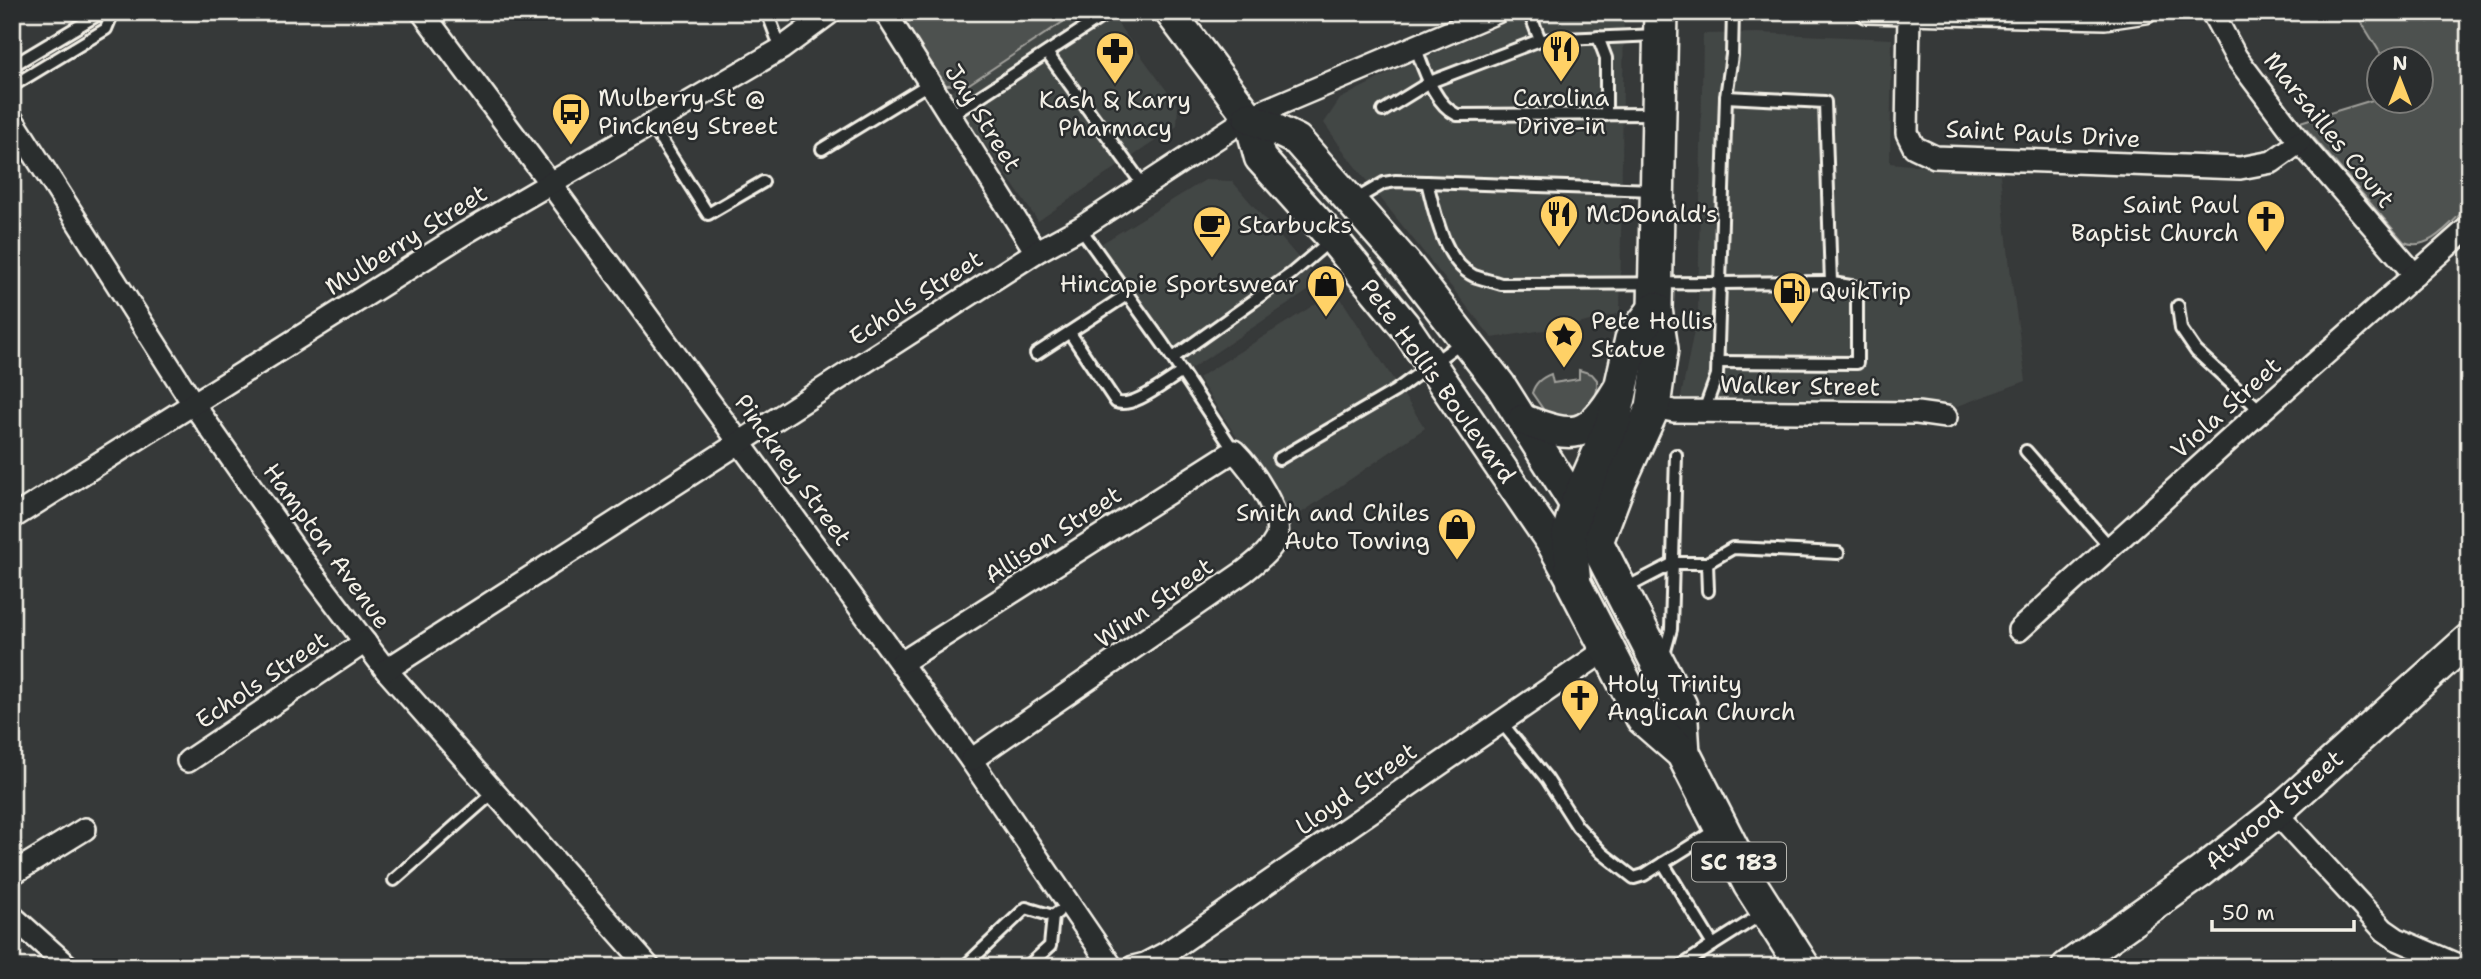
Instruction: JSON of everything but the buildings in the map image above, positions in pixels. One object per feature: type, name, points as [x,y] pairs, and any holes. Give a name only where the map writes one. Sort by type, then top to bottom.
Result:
[{"type":"main road","name":"Pete Hollis Boulevard","points":[[1170,12],[1249,117],[1260,158],[1333,239],[1404,325],[1552,543],[1574,584]]},
{"type":"main road","points":[[1596,542],[1618,484],[1653,407],[1661,349],[1656,296],[1663,17]]},
{"type":"main road","name":"Pete Hollis Boulevard","points":[[1249,117],[1297,141],[1406,264],[1500,386],[1577,504]]},
{"type":"main road","points":[[1574,584],[1569,534],[1577,504],[1614,420],[1632,339],[1656,296]]},
{"type":"main road","points":[[1523,420],[1558,433],[1584,430],[1604,414],[1620,387]]},
{"type":"main road","name":"SC 183","points":[[1577,504],[1680,706],[1683,752]]},
{"type":"main road","name":"SC 183","points":[[1574,584],[1643,718],[1683,752],[1791,962]]},
{"type":"main road","name":"Atwood Street","points":[[2067,967],[2201,872],[2276,813],[2469,639]]},
{"type":"street","name":"Pinckney Street","points":[[422,12],[971,760],[1061,910],[1112,967]]},
{"type":"street","name":"Mulberry Street","points":[[12,518],[465,233],[781,49],[831,12]]},
{"type":"street","name":"Jay Street","points":[[886,12],[1036,252]]},
{"type":"street","name":"Echols Street","points":[[386,670],[1036,252],[1080,228],[1249,117],[1497,12]]},
{"type":"street","points":[[1867,12],[2105,18],[2146,12]]},
{"type":"street","name":"Marsailles Court","points":[[2212,12],[2236,57],[2300,142],[2415,275]]},
{"type":"street","name":"Saint Pauls Drive","points":[[1909,13],[1907,133],[1914,147],[1935,156],[2240,168],[2272,162],[2300,142]]},
{"type":"street","name":"Hampton Avenue","points":[[12,119],[194,405],[301,558],[386,670],[649,967]]},
{"type":"street","name":"Viola Street","points":[[2019,631],[2469,227]]},
{"type":"street","name":"Walker Street","points":[[1653,407],[1674,411],[1917,414],[1946,417]]},
{"type":"street","name":"Allison Street","points":[[901,663],[1234,451]]},
{"type":"street","name":"Winn Street","points":[[971,760],[1234,579],[1267,553],[1277,536],[1273,511],[1257,479],[1234,451]]},
{"type":"street","name":"Echols Street","points":[[188,761],[365,642]]},
{"type":"street","name":"Lloyd Street","points":[[1133,967],[1166,953],[1607,649]]},
{"type":"street","points":[[2276,813],[2384,930],[2397,939],[2462,967]]},
{"type":"street","points":[[12,874],[85,829]]},
{"type":"street","points":[[12,916],[69,967]]},
{"type":"lane","points":[[766,12],[781,49]]},
{"type":"lane","points":[[950,116],[1109,12]]},
{"type":"lane","points":[[1529,12],[1540,40]]},
{"type":"lane","points":[[1704,411],[1717,375],[1726,97],[1732,55],[1733,12]]},
{"type":"lane","points":[[12,66],[99,14],[111,17],[106,29],[12,86]]},
{"type":"lane","points":[[1383,111],[1430,82],[1540,40],[1598,37],[1663,17]]},
{"type":"lane","points":[[1598,37],[1606,58],[1606,115]]},
{"type":"lane","points":[[1415,46],[1430,82],[1447,110],[1457,115],[1660,113]]},
{"type":"lane","points":[[1047,53],[1143,185]]},
{"type":"lane","points":[[822,149],[930,83]]},
{"type":"lane","points":[[1726,97],[1825,102],[1831,283]]},
{"type":"lane","points":[[651,124],[708,214],[762,182]]},
{"type":"lane","points":[[1350,202],[1384,183],[1396,181],[1659,190]]},
{"type":"lane","points":[[1427,182],[1440,230],[1450,253],[1471,275],[1501,284],[1656,296],[1720,283],[1831,283],[1857,287],[1857,363],[1717,362]]},
{"type":"lane","points":[[1080,228],[1173,358],[1234,451]]},
{"type":"lane","points":[[1173,358],[1291,274],[1333,239]]},
{"type":"lane","points":[[1036,354],[1128,294]]},
{"type":"lane","points":[[2178,306],[2180,329],[2196,351],[2261,411]]},
{"type":"lane","points":[[1070,333],[1116,402],[1121,404],[1133,402],[1184,377]]},
{"type":"lane","points":[[1279,459],[1395,391],[1465,340]]},
{"type":"lane","points":[[2026,451],[2111,548]]},
{"type":"lane","points":[[1660,667],[1671,629],[1676,455]]},
{"type":"lane","points":[[1621,590],[1674,564],[1707,563],[1733,548],[1838,553]]},
{"type":"lane","points":[[1707,563],[1708,592]]},
{"type":"lane","points":[[1501,722],[1547,779],[1577,826],[1602,853],[1634,878],[1644,875],[1721,827]]},
{"type":"lane","points":[[394,880],[494,792]]},
{"type":"lane","points":[[1663,863],[1713,945]]},
{"type":"lane","points":[[964,967],[1026,908],[1061,910],[1050,946],[1027,967]]},
{"type":"lane","points":[[1680,967],[1767,911]]},
{"type":"shaded area","points":[[897,12],[1078,12],[969,84],[946,85]]},
{"type":"shaded area","points":[[1077,12],[1109,12],[1178,106],[1177,126],[1038,221],[949,93]]},
{"type":"shaded area","points":[[1540,12],[1624,12],[1620,313],[1571,326],[1492,338],[1350,160],[1324,123],[1340,99],[1397,69],[1513,20]]},
{"type":"shaded area","points":[[2355,12],[2469,12],[2469,206],[2440,234],[2422,243],[2404,242],[2300,122],[2366,102],[2366,116],[2436,116],[2436,46],[2376,46]]},
{"type":"shaded area","points":[[1758,33],[1892,39],[1890,163],[2000,174],[2026,381],[1955,407],[1680,402],[1698,310],[1703,34]]},
{"type":"shaded area","points":[[1205,180],[1232,181],[1320,283],[1189,370],[1099,245]]},
{"type":"shaded area","points":[[1336,291],[1425,428],[1291,520],[1198,378]]},
{"type":"shaded area","points":[[1579,370],[1592,374],[1597,380],[1597,391],[1589,407],[1574,415],[1545,412],[1532,393],[1541,379],[1551,374],[1553,383],[1579,379]]},
{"type":"waterway","points":[[2427,12],[2428,20]]},
{"type":"place","name":"Carolina Drive-in","points":[[1561,83]]},
{"type":"place","name":"Kash & Karry Pharmacy","points":[[1115,85]]},
{"type":"place","name":"Mulberry St @ Pinckney Street","points":[[571,146]]},
{"type":"place","name":"McDonald's","points":[[1559,248]]},
{"type":"place","name":"Saint Paul Baptist Church","points":[[2266,253]]},
{"type":"place","name":"Starbucks","points":[[1212,259]]},
{"type":"place","name":"Hincapie Sportswear","points":[[1326,318]]},
{"type":"place","name":"QuikTrip","points":[[1792,325]]},
{"type":"place","name":"Pete Hollis Statue","points":[[1564,369]]},
{"type":"place","name":"Smith and Chiles Auto Towing","points":[[1457,561]]},
{"type":"place","name":"Holy Trinity Anglican Church","points":[[1580,732]]}]
